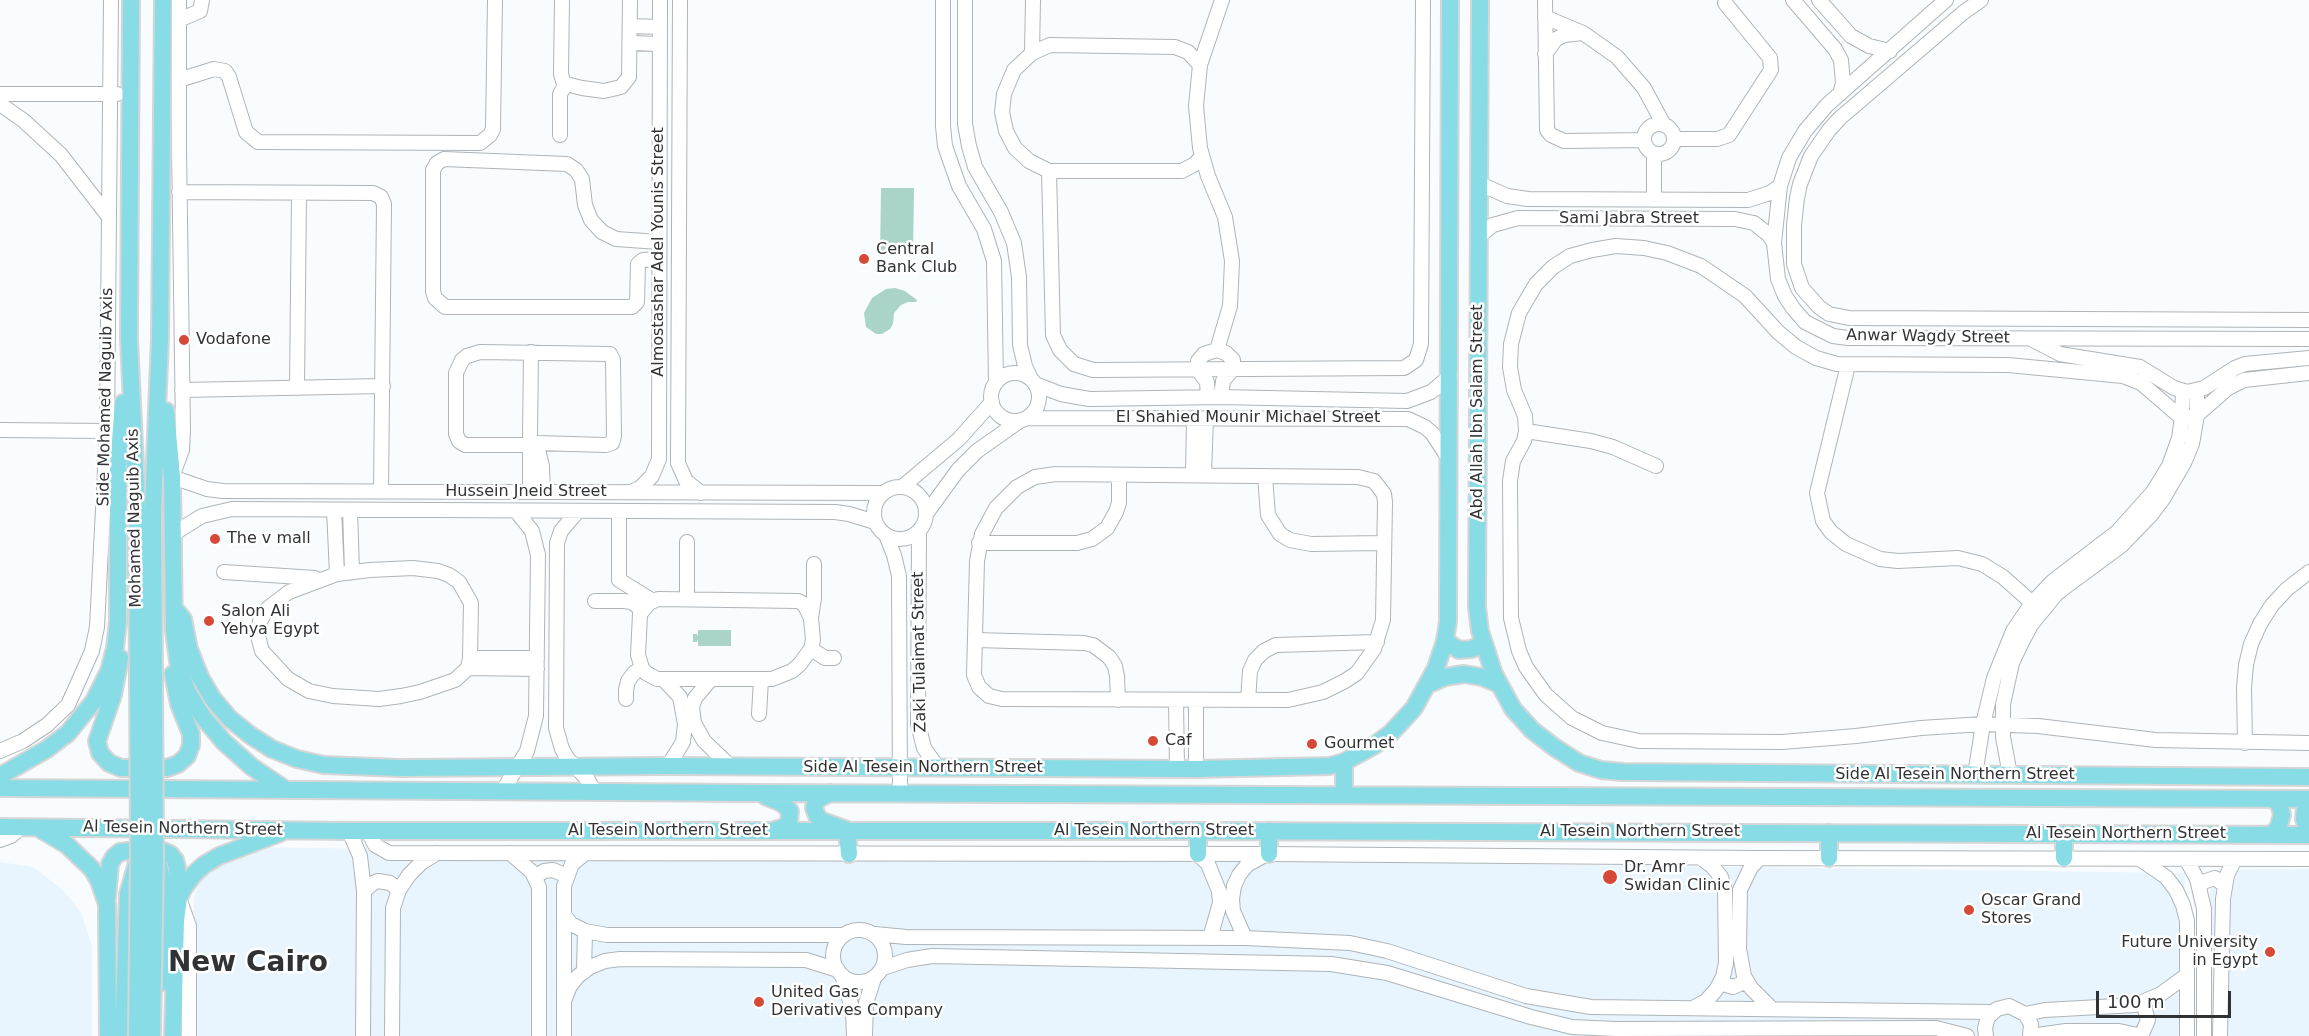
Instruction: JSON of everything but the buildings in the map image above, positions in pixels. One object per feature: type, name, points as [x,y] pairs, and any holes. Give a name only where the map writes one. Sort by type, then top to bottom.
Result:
[{"type":"main road","name":"Mohamed Naguib Axis","points":[[131,0],[129,339],[146,680]]},
{"type":"main road","name":"Mohamed Naguib Axis","points":[[152,1036],[147,856],[146,680],[160,338],[171,149],[163,0]]},
{"type":"main road","name":"Abd Allah Ibn Salam Street","points":[[1337,764],[1375,745],[1391,733],[1414,708],[1428,684],[1445,641],[1449,604],[1450,0]]},
{"type":"main road","name":"Abd Allah Ibn Salam Street","points":[[1480,0],[1476,593],[1478,619],[1483,643],[1499,684],[1513,709],[1532,730],[1554,747],[1579,763],[1601,770]]},
{"type":"main road","points":[[160,338],[172,477],[174,631],[177,661],[187,691],[203,717],[224,742],[252,767],[286,790]]},
{"type":"main road","points":[[0,776],[47,749],[68,733],[94,701],[109,671],[115,648],[118,621],[118,466],[129,339]]},
{"type":"main road","name":"Side Al Tesein Northern Street","points":[[174,608],[183,619],[194,663],[213,699],[239,727],[272,749],[297,759],[337,767],[1196,769],[1337,764]]},
{"type":"main road","points":[[118,621],[121,645],[117,678],[97,741],[100,753],[109,763],[121,768],[167,768],[178,764],[187,756],[191,746],[191,734],[179,704],[174,682],[171,657],[174,631]]},
{"type":"main road","points":[[1445,641],[1459,650],[1472,650],[1483,643]]},
{"type":"main road","points":[[1428,684],[1445,677],[1464,674],[1482,677],[1499,684]]},
{"type":"main road","points":[[1337,764],[1344,795]]},
{"type":"main road","points":[[1601,770],[1601,796]]},
{"type":"main road","name":"Side Al Tesein Northern Street","points":[[1601,770],[1816,774],[2309,777]]},
{"type":"main road","points":[[1815,797],[1816,774]]},
{"type":"main road","points":[[2040,775],[2040,798]]},
{"type":"main road","points":[[0,788],[2274,799],[2309,800],[2305,808],[2304,819],[2309,834]]},
{"type":"main road","points":[[758,793],[782,803],[790,811],[789,823],[771,831]]},
{"type":"main road","points":[[830,793],[816,800],[814,808],[822,821],[847,830],[849,854]]},
{"type":"main road","points":[[2270,835],[2280,825],[2282,815],[2280,806],[2274,799]]},
{"type":"main road","name":"Al Tesein Northern Street","points":[[0,827],[349,831],[2309,834]]},
{"type":"main road","points":[[29,827],[67,845],[92,869],[107,904]]},
{"type":"main road","points":[[179,898],[188,880],[204,865],[219,856],[289,830]]},
{"type":"main road","points":[[1198,831],[1198,854]]},
{"type":"main road","points":[[1269,831],[1269,854]]},
{"type":"main road","points":[[1828,833],[1828,858]]},
{"type":"main road","points":[[2064,834],[2064,858]]},
{"type":"main road","points":[[108,1036],[107,904],[110,864],[120,852],[128,851],[163,851],[175,860],[177,868],[179,898],[176,920],[173,1036]]},
{"type":"main road","name":"Mohamed Naguib Axis","points":[[137,1036],[147,856]]},
{"type":"main road","points":[[123,1036],[128,894],[147,856],[162,872],[163,882],[163,1036]]},
{"type":"street","name":"Side Mohamed Naguib Axis","points":[[0,751],[23,741],[47,725],[68,705],[92,651],[97,627],[107,430],[111,0]]},
{"type":"street","points":[[172,477],[182,450],[179,192],[171,149],[179,80],[179,0]]},
{"type":"street","points":[[179,20],[200,11],[202,0]]},
{"type":"street","points":[[179,80],[214,69],[225,71],[230,77],[246,132],[258,142],[480,143],[486,140],[493,129],[495,0]]},
{"type":"street","points":[[562,0],[561,74],[566,84]]},
{"type":"street","points":[[566,84],[595,90],[615,90],[621,87],[629,77],[630,0]]},
{"type":"street","points":[[943,0],[943,126],[950,161],[959,186],[984,229],[994,261],[996,383]]},
{"type":"street","points":[[926,514],[924,503],[918,494],[902,487],[895,487],[883,493],[875,503],[875,522],[886,535],[901,539],[911,537],[919,531],[926,514],[958,470],[984,446],[1033,414],[1039,402],[1033,381],[1024,366],[1020,345],[1019,277],[1014,243],[971,154],[965,124],[965,0]]},
{"type":"street","points":[[1032,53],[1033,0]]},
{"type":"street","points":[[1217,350],[1230,306],[1232,261],[1225,217],[1202,156],[1196,106],[1200,65],[1222,0]]},
{"type":"street","points":[[1049,171],[1053,334],[1060,350],[1068,360],[1086,369],[1399,369],[1412,364],[1419,355],[1421,344],[1423,0]]},
{"type":"street","points":[[1545,0],[1546,123],[1551,135],[1563,141],[1644,140]]},
{"type":"street","points":[[1792,0],[1831,44],[1841,60],[1843,71],[1840,94]]},
{"type":"street","points":[[1819,0],[1845,31],[1869,46],[1890,51]]},
{"type":"street","name":"Anwar Wagdy Street","points":[[1946,0],[1816,117],[1789,158],[1780,186],[1774,225],[1774,243],[1778,279],[1793,309],[1806,322],[1833,336],[1848,338],[2309,339]]},
{"type":"street","name":"Anwar Wagdy Street","points":[[1981,0],[1840,118],[1811,156],[1800,184],[1794,225],[1794,264],[1797,276],[1807,294],[1819,307],[1829,314],[1849,318],[2309,320]]},
{"type":"street","points":[[1674,139],[1717,139],[1729,135],[1771,70],[1770,58],[1726,1]]},
{"type":"street","points":[[660,3],[680,3]]},
{"type":"street","name":"Almostashar Adel Younis Street","points":[[631,492],[647,483],[659,459],[660,3]]},
{"type":"street","name":"Almostashar Adel Younis Street","points":[[680,3],[678,453],[681,472],[686,481],[701,493]]},
{"type":"street","points":[[1545,17],[1583,33],[1601,44],[1632,72],[1644,88],[1664,125],[1673,133],[1671,148],[1658,154]]},
{"type":"street","points":[[630,26],[660,27]]},
{"type":"street","points":[[1831,44],[1845,31]]},
{"type":"street","points":[[1545,54],[1556,39],[1564,35],[1583,33]]},
{"type":"street","points":[[630,43],[660,44]]},
{"type":"street","points":[[1200,65],[1188,52],[1168,46],[1050,45],[1032,53],[1014,70],[1006,86],[1002,103],[1003,122],[1010,140],[1022,155],[1037,167],[1049,171],[1182,171],[1195,164],[1202,156]]},
{"type":"street","points":[[560,135],[560,94],[566,84]]},
{"type":"street","points":[[0,94],[131,94]]},
{"type":"street","points":[[0,104],[24,121],[61,155],[109,217]]},
{"type":"street","points":[[1658,154],[1645,146],[1644,140],[1647,129],[1664,125]]},
{"type":"street","points":[[1805,131],[1820,142]]},
{"type":"street","points":[[950,161],[971,154]]},
{"type":"street","points":[[1658,154],[1658,200]]},
{"type":"street","points":[[659,242],[616,239],[602,231],[591,220],[585,205],[582,179],[576,170],[567,164],[444,159],[437,163],[433,170],[433,291],[435,298],[445,307],[632,307],[637,303],[638,264],[643,260],[659,259]]},
{"type":"street","name":"Sami Jabra Street","points":[[1478,183],[1507,196],[1528,199],[1754,198],[1770,193],[1780,186]]},
{"type":"street","points":[[179,192],[373,193],[378,194],[383,200],[381,492]]},
{"type":"street","points":[[297,388],[299,193]]},
{"type":"street","points":[[1754,198],[1755,208],[1750,221],[1762,228],[1774,243]]},
{"type":"street","points":[[1526,218],[1524,208],[1528,199]]},
{"type":"street","name":"Sami Jabra Street","points":[[1479,236],[1501,222],[1526,218],[1750,221]]},
{"type":"street","points":[[2309,373],[2244,380],[2228,388],[2198,415],[2182,417],[2141,383],[2123,376],[2008,365],[1848,365],[1816,358],[1796,347],[1778,332],[1745,296],[1701,266],[1668,253],[1616,246],[1570,256],[1544,275],[1529,294],[1515,322],[1510,367],[1514,390],[1526,416],[1524,441],[1510,471],[1511,618],[1514,635],[1526,667],[1546,695],[1572,718],[1594,730],[1620,738],[1657,741],[1782,742],[1983,724],[2068,729],[2156,740],[2309,743]]},
{"type":"street","points":[[1793,309],[1807,294]]},
{"type":"street","points":[[2029,338],[2060,354],[2140,367],[2174,388],[2190,391],[2246,364],[2309,358]]},
{"type":"street","points":[[1217,350],[1230,356],[1233,360],[1232,370],[1214,397],[1198,370],[1198,361],[1208,351],[1217,350]]},
{"type":"street","points":[[531,352],[531,444],[542,466],[536,492]]},
{"type":"street","points":[[607,352],[613,360],[614,436],[612,442],[606,445],[531,444],[465,445],[459,441],[456,434],[456,373],[462,360],[473,353],[607,352]]},
{"type":"street","points":[[1848,365],[1817,493],[1823,521],[1832,532],[1854,548],[1880,559],[1898,561],[1958,558],[1982,564],[2003,577],[2037,607]]},
{"type":"street","points":[[1024,419],[1008,420],[1002,417],[992,402],[993,389],[1003,377],[1012,374],[1022,374],[1033,381]]},
{"type":"street","name":"El Shahied Mounir Michael Street","points":[[1033,381],[1061,394],[1089,399],[1214,397],[1407,401],[1431,392],[1450,376]]},
{"type":"street","points":[[182,390],[383,386]]},
{"type":"street","points":[[1976,775],[1983,724],[1994,678],[2005,646],[2037,607],[2068,576],[2137,530],[2163,499],[2192,444],[2198,415],[2190,391]]},
{"type":"street","points":[[2094,558],[2130,520],[2162,480],[2175,453],[2190,391]]},
{"type":"street","points":[[1407,401],[1412,411],[1408,419],[1432,433],[1449,459]]},
{"type":"street","points":[[902,487],[959,439],[992,402]]},
{"type":"street","points":[[659,414],[679,414]]},
{"type":"street","points":[[1199,475],[1200,418]]},
{"type":"street","name":"El Shahied Mounir Michael Street","points":[[1024,419],[1408,419]]},
{"type":"street","points":[[0,430],[107,430]]},
{"type":"street","points":[[1526,431],[1591,441],[1613,447],[1656,466]]},
{"type":"street","points":[[1056,474],[1199,475],[1358,477],[1374,482],[1384,494],[1383,620],[1377,642],[1357,673],[1334,688],[1294,699],[1002,699],[989,696],[979,687],[976,681],[975,640],[979,543],[985,525],[1009,493],[1026,481],[1056,474]]},
{"type":"street","points":[[979,543],[1077,543],[1092,539],[1107,528],[1116,512],[1119,503],[1119,475]]},
{"type":"street","points":[[1265,476],[1268,515],[1273,525],[1290,540],[1311,544],[1384,543]]},
{"type":"street","name":"Hussein Jneid Street","points":[[172,477],[207,489],[223,491],[883,493]]},
{"type":"street","points":[[400,492],[400,510]]},
{"type":"street","name":"Hussein Jneid Street","points":[[173,534],[202,516],[222,510],[835,512],[875,522]]},
{"type":"street","points":[[334,510],[337,574]]},
{"type":"street","points":[[350,510],[352,572]]},
{"type":"street","points":[[502,792],[527,751],[535,725],[538,555],[532,531],[516,510]]},
{"type":"street","points":[[578,511],[561,531],[557,543],[556,728],[562,749],[595,792]]},
{"type":"street","points":[[619,511],[619,580],[648,605]]},
{"type":"street","name":"Zaki Tulaimat Street","points":[[919,531],[918,724],[924,748],[938,768]]},
{"type":"street","name":"Zaki Tulaimat Street","points":[[886,535],[899,576],[900,793]]},
{"type":"street","points":[[687,542],[687,599]]},
{"type":"street","points":[[538,555],[556,555]]},
{"type":"street","points":[[648,605],[639,618],[638,656],[642,668],[651,677],[663,679],[772,679],[792,671],[811,649],[814,564]]},
{"type":"street","points":[[413,568],[438,571],[449,575],[459,582],[471,603],[469,663],[455,680],[438,687],[379,699],[333,696],[309,691],[288,679],[262,651],[258,636],[260,621],[268,608],[289,592],[337,574],[413,568]]},
{"type":"street","points":[[224,572],[320,579]]},
{"type":"street","points":[[2245,743],[2244,688],[2246,665],[2252,644],[2260,624],[2272,605],[2287,589],[2309,572]]},
{"type":"street","points":[[595,600],[648,605],[687,599],[798,601],[804,604],[811,618]]},
{"type":"street","points":[[2010,775],[2002,725],[2005,693],[2012,663],[2037,607]]},
{"type":"street","points":[[975,640],[1093,645],[1109,657],[1115,666],[1118,676],[1118,700]]},
{"type":"street","points":[[1248,700],[1250,671],[1255,660],[1264,651],[1276,645],[1377,642]]},
{"type":"street","points":[[811,649],[825,658],[834,658]]},
{"type":"street","points":[[469,663],[537,664]]},
{"type":"street","points":[[626,699],[628,681],[642,668]]},
{"type":"street","points":[[663,679],[688,701],[689,723],[683,742],[668,766]]},
{"type":"street","points":[[688,701],[711,679]]},
{"type":"street","points":[[759,714],[761,680]]},
{"type":"street","points":[[1176,700],[1177,768]]},
{"type":"street","points":[[1196,700],[1196,769]]},
{"type":"street","points":[[689,723],[731,767]]},
{"type":"street","points":[[535,725],[545,730],[556,728]]},
{"type":"street","points":[[0,840],[29,827]]},
{"type":"street","points":[[349,831],[360,856],[364,891],[363,1036]]},
{"type":"street","points":[[368,831],[375,845],[389,853],[2309,859]]},
{"type":"street","points":[[392,1036],[391,918],[399,890],[415,868],[436,853]]},
{"type":"street","points":[[510,853],[535,877],[540,893],[539,1036]]},
{"type":"street","points":[[564,1036],[564,886],[573,864],[584,854]]},
{"type":"street","points":[[1198,854],[1208,864],[1220,891],[1220,903],[1210,938]]},
{"type":"street","points":[[1245,938],[1233,911],[1234,886],[1247,865],[1269,854]]},
{"type":"street","points":[[1693,1008],[1706,1001],[1720,983],[1726,963],[1727,949],[1725,890],[1712,866],[1701,858]]},
{"type":"street","points":[[1760,858],[1744,878],[1738,903],[1740,963],[1751,988],[1772,1009]]},
{"type":"street","points":[[2140,859],[2166,877],[2176,890],[2183,905],[2187,921],[2187,1036]]},
{"type":"street","points":[[2186,859],[2200,887],[2204,909],[2204,1036]]},
{"type":"street","points":[[2220,1036],[2224,885],[2235,859]]},
{"type":"street","points":[[535,877],[553,870],[567,876]]},
{"type":"street","points":[[1720,877],[1732,874],[1744,878]]},
{"type":"street","points":[[2200,887],[2203,882],[2215,878],[2224,885]]},
{"type":"street","points":[[364,891],[378,881],[390,883],[399,890]]},
{"type":"street","points":[[179,898],[189,926],[189,1036]]},
{"type":"street","points":[[565,916],[571,924],[585,931],[607,935],[843,935],[859,929],[874,934],[906,937],[1245,938],[1350,943],[1369,946],[1527,996],[1569,1005],[1613,1008],[1992,1012],[2009,1006],[2025,1014],[2031,1024],[2030,1036],[2066,1031],[2119,1031],[2142,1036],[2148,1020],[2143,1003]]},
{"type":"street","points":[[584,972],[585,931]]},
{"type":"street","points":[[865,1036],[866,1003],[885,953],[880,939],[874,934]]},
{"type":"street","points":[[843,935],[833,951],[834,961],[853,1011],[854,1036]]},
{"type":"street","points":[[1117,959],[1118,938]]},
{"type":"street","points":[[564,1001],[570,986],[584,972],[605,962],[620,959],[806,960],[857,982],[907,960],[932,956],[1285,962],[1350,966],[1387,973],[1552,1023],[1594,1028],[1936,1028],[1967,1036]]},
{"type":"street","points":[[2025,1014],[2045,1010],[2127,1006],[2143,1003],[2161,994],[2187,975]]},
{"type":"street","points":[[1720,983],[1733,987],[1747,981]]},
{"type":"street","points":[[1476,1000],[1483,982]]},
{"type":"street","points":[[1986,1036],[1986,1022],[1992,1012]]},
{"type":"shaded area","points":[[881,188],[914,188],[913,255],[880,255]]},
{"type":"shaded area","points":[[895,288],[905,291],[917,300],[901,305],[894,313],[890,329],[882,334],[876,334],[866,327],[864,313],[872,298],[886,289]]},
{"type":"shaded area","points":[[698,630],[731,630],[731,646],[698,646],[698,639],[697,642],[693,642],[693,634],[697,634],[698,637]]},
{"type":"shaded area","points":[[243,847],[2185,873],[2182,1036],[192,1036],[194,896],[207,866]]},
{"type":"shaded area","points":[[0,862],[33,867],[63,890],[81,912],[92,946],[92,1036],[0,1036]]},
{"type":"shaded area","name":"Future University in Egypt","points":[[2309,869],[2309,1036],[2207,1036],[2210,870]]},
{"type":"place","name":"Central Bank Club","points":[[864,259]]},
{"type":"place","name":"Vodafone","points":[[184,340]]},
{"type":"place","name":"The v mall","points":[[215,539]]},
{"type":"place","name":"Salon Ali Yehya Egypt","points":[[209,621]]},
{"type":"place","name":"Caf","points":[[1153,741]]},
{"type":"place","name":"Gourmet","points":[[1312,744]]},
{"type":"place","name":"Dr. Amr Swidan Clinic","points":[[1610,877]]},
{"type":"place","name":"Oscar Grand Stores","points":[[1969,910]]},
{"type":"place","name":"Future University in Egypt","points":[[2270,952]]},
{"type":"place","name":"United Gas Derivatives Company","points":[[759,1002]]},
{"type":"district","name":"New Cairo","points":[[248,964]]}]
